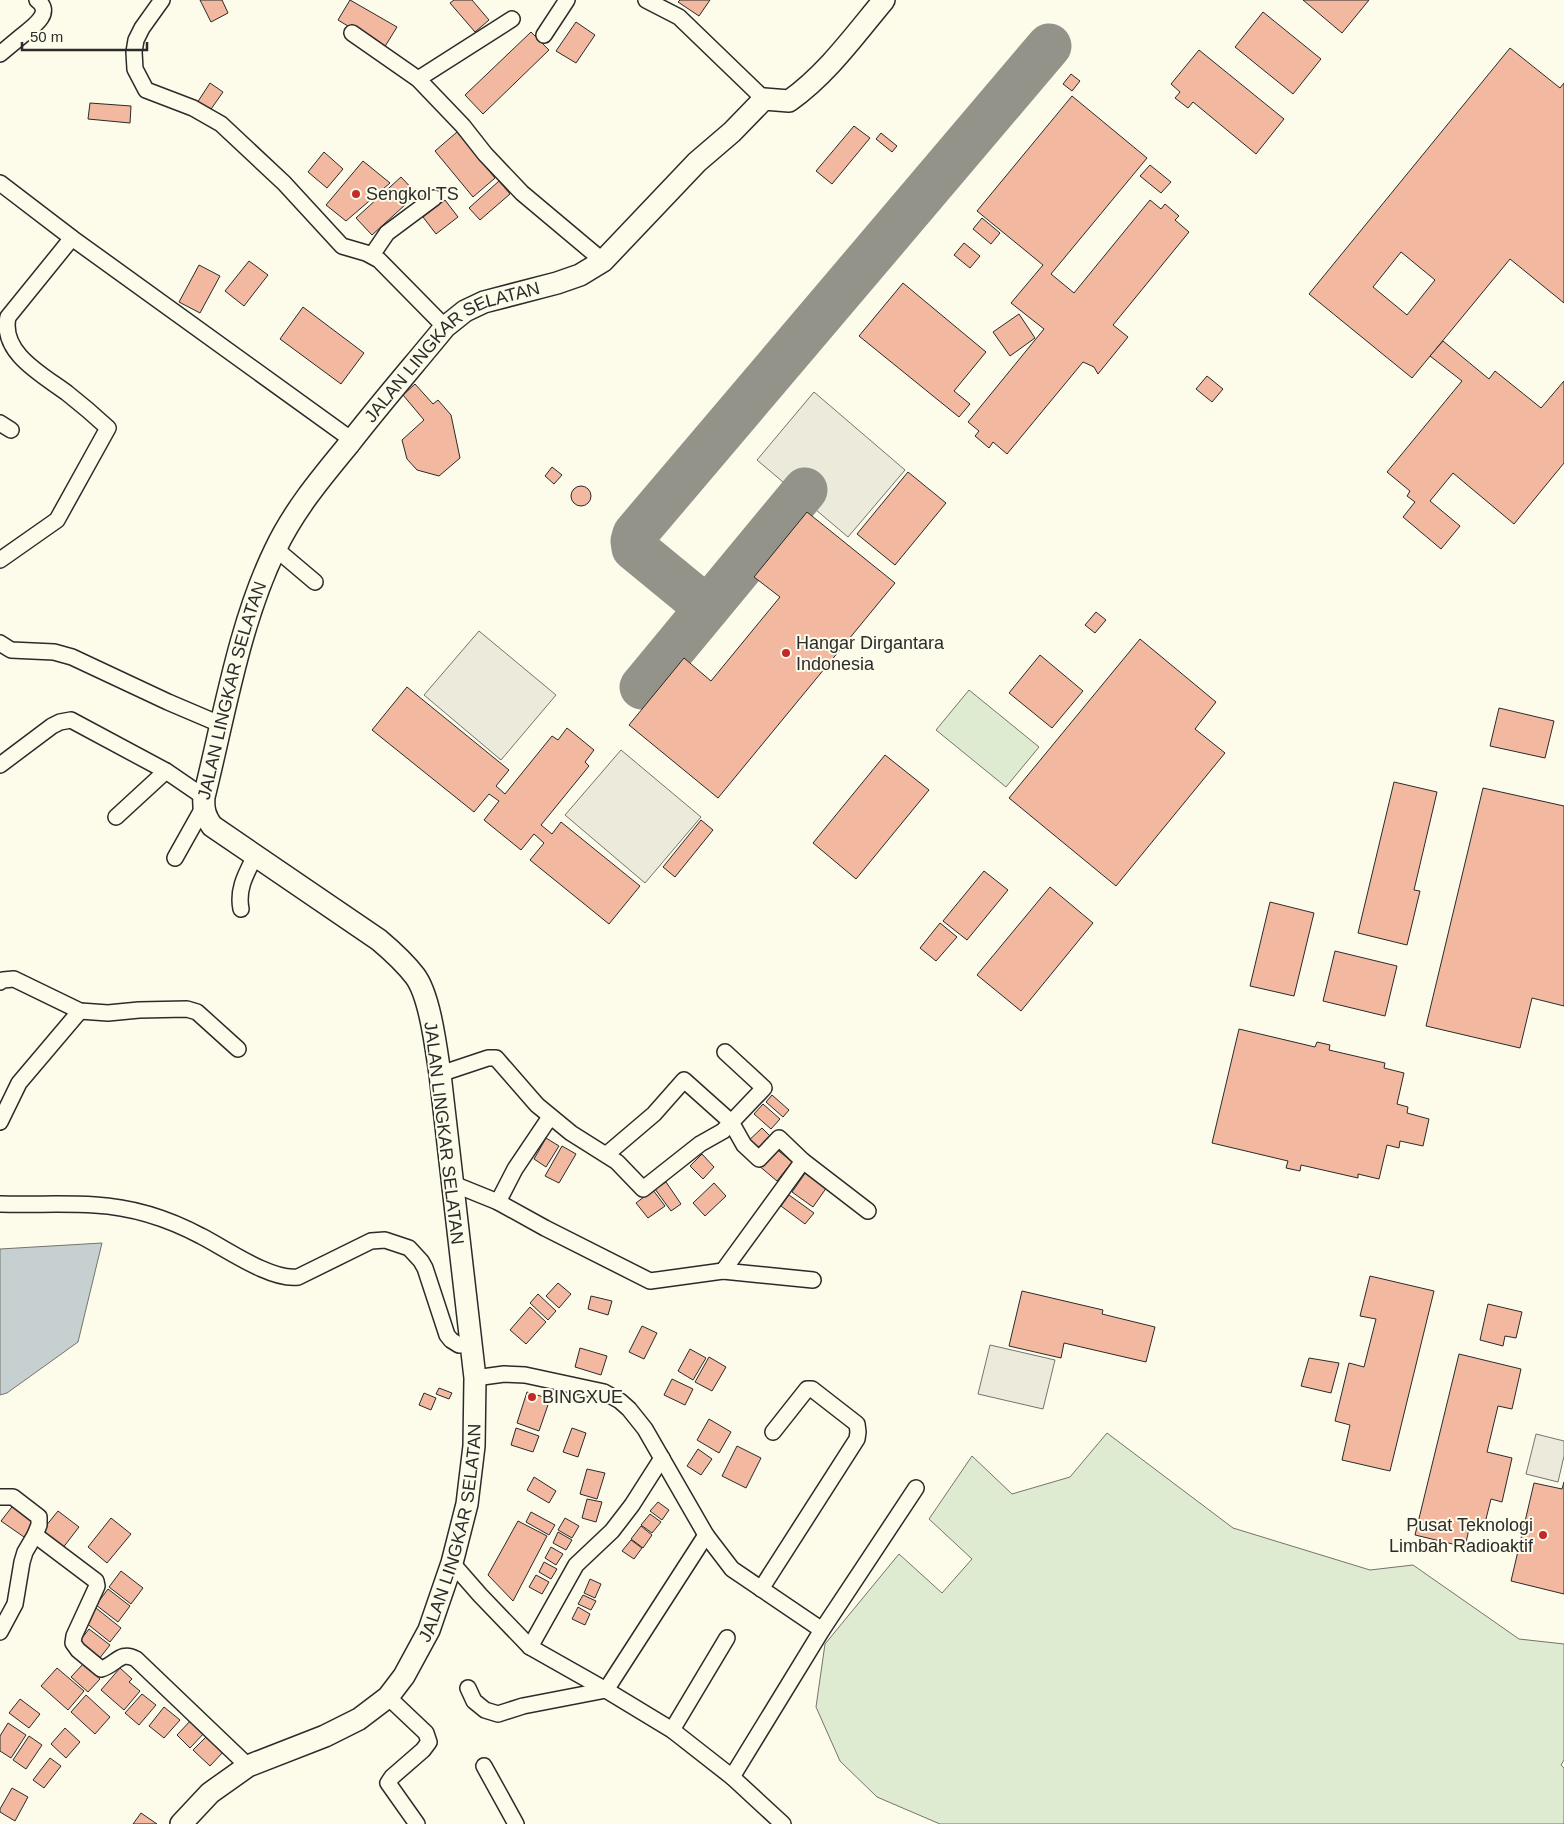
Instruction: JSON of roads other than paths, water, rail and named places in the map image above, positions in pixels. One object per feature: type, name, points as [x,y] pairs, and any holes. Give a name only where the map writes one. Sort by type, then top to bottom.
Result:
[{"type":"main road","points":[[764,99],[789,101],[807,89],[823,73],[884,0]]},
{"type":"main road","name":"JALAN LINGKAR SELATAN","points":[[181,1824],[210,1793],[248,1766],[359,1720],[388,1697],[404,1676],[429,1630],[452,1563],[467,1504],[474,1446],[475,1378],[451,1183],[440,1074],[432,1025],[422,990],[416,977],[380,940],[212,826],[207,818],[204,803],[229,690],[252,609],[276,549],[306,497],[445,327],[465,311],[484,302],[557,283],[580,275],[603,261],[698,162],[732,132],[764,99]]},
{"type":"street","points":[[0,54],[32,29],[42,18],[41,3],[37,0]]},
{"type":"street","points":[[162,0],[142,28],[136,40],[134,52],[135,69],[146,90],[193,108],[221,124],[284,183],[342,246],[372,255],[445,327]]},
{"type":"street","points":[[544,34],[567,0]]},
{"type":"street","points":[[646,0],[679,16],[764,99]]},
{"type":"street","points":[[418,79],[512,19]]},
{"type":"street","points":[[352,33],[418,79],[463,126],[485,154],[516,187],[603,261]]},
{"type":"street","points":[[2,189],[352,440]]},
{"type":"street","points":[[372,255],[387,233],[434,198]]},
{"type":"street","points":[[0,560],[57,520],[108,428],[24,362],[13,351],[4,334],[8,317],[72,238]]},
{"type":"street","points":[[276,549],[315,582]]},
{"type":"street","points":[[0,643],[11,650],[54,652],[72,657],[222,726]]},
{"type":"street","points":[[0,765],[52,726],[70,720],[166,771],[204,803],[174,858]]},
{"type":"street","points":[[116,817],[166,771]]},
{"type":"street","points":[[241,909],[240,890],[255,856]]},
{"type":"street","points":[[0,982],[14,979],[80,1011],[108,1013],[187,1009],[197,1012],[238,1050]]},
{"type":"street","points":[[0,1122],[8,1103],[20,1083],[80,1011]]},
{"type":"street","points":[[440,1074],[488,1058],[496,1058],[550,1117],[571,1133],[607,1154],[643,1189],[700,1144],[716,1136],[764,1088],[725,1052]]},
{"type":"street","points":[[607,1154],[654,1114],[684,1080],[731,1122],[744,1145],[759,1159],[780,1138],[803,1161],[868,1211]]},
{"type":"street","points":[[498,1202],[514,1169],[550,1117]]},
{"type":"street","points":[[723,1271],[803,1161]]},
{"type":"street","points":[[451,1183],[498,1202],[650,1281],[723,1271],[813,1280]]},
{"type":"street","points":[[0,1204],[95,1205],[139,1212],[200,1235],[272,1274],[290,1278],[298,1277],[371,1241],[385,1240],[409,1248],[422,1261],[447,1335],[459,1345],[470,1343]]},
{"type":"street","points":[[475,1378],[504,1374],[525,1374],[604,1392],[620,1401],[645,1429],[706,1535],[732,1569],[822,1630]]},
{"type":"street","points":[[761,1589],[857,1439],[858,1432],[857,1424],[812,1389],[807,1389],[773,1432]]},
{"type":"street","points":[[530,1647],[576,1565],[612,1531],[632,1505],[662,1458]]},
{"type":"street","points":[[732,1776],[822,1630],[916,1488]]},
{"type":"street","points":[[0,1497],[14,1498],[39,1517],[39,1526],[25,1552],[22,1562],[15,1604],[0,1632]]},
{"type":"street","points":[[35,1535],[96,1581],[96,1586],[74,1636],[73,1643],[78,1650],[101,1669],[108,1667],[122,1656],[129,1655],[136,1659],[248,1766]]},
{"type":"street","points":[[468,1688],[474,1701],[484,1710],[498,1714],[523,1706],[606,1690],[706,1535]]},
{"type":"street","points":[[452,1563],[530,1647],[672,1730],[732,1776],[783,1824]]},
{"type":"street","points":[[672,1730],[727,1638]]},
{"type":"street","points":[[388,1697],[426,1733],[429,1742],[423,1750],[388,1782],[416,1824]]},
{"type":"street","points":[[484,1766],[516,1824]]},
{"type":"place","name":"Sengkol TS","points":[[356,194]]},
{"type":"place","name":"Hangar Dirgantara Indonesia","points":[[786,653]]},
{"type":"place","name":"BINGXUE","points":[[532,1397]]},
{"type":"place","name":"Pusat Teknologi Limbah Radioaktif","points":[[1543,1535]]}]
